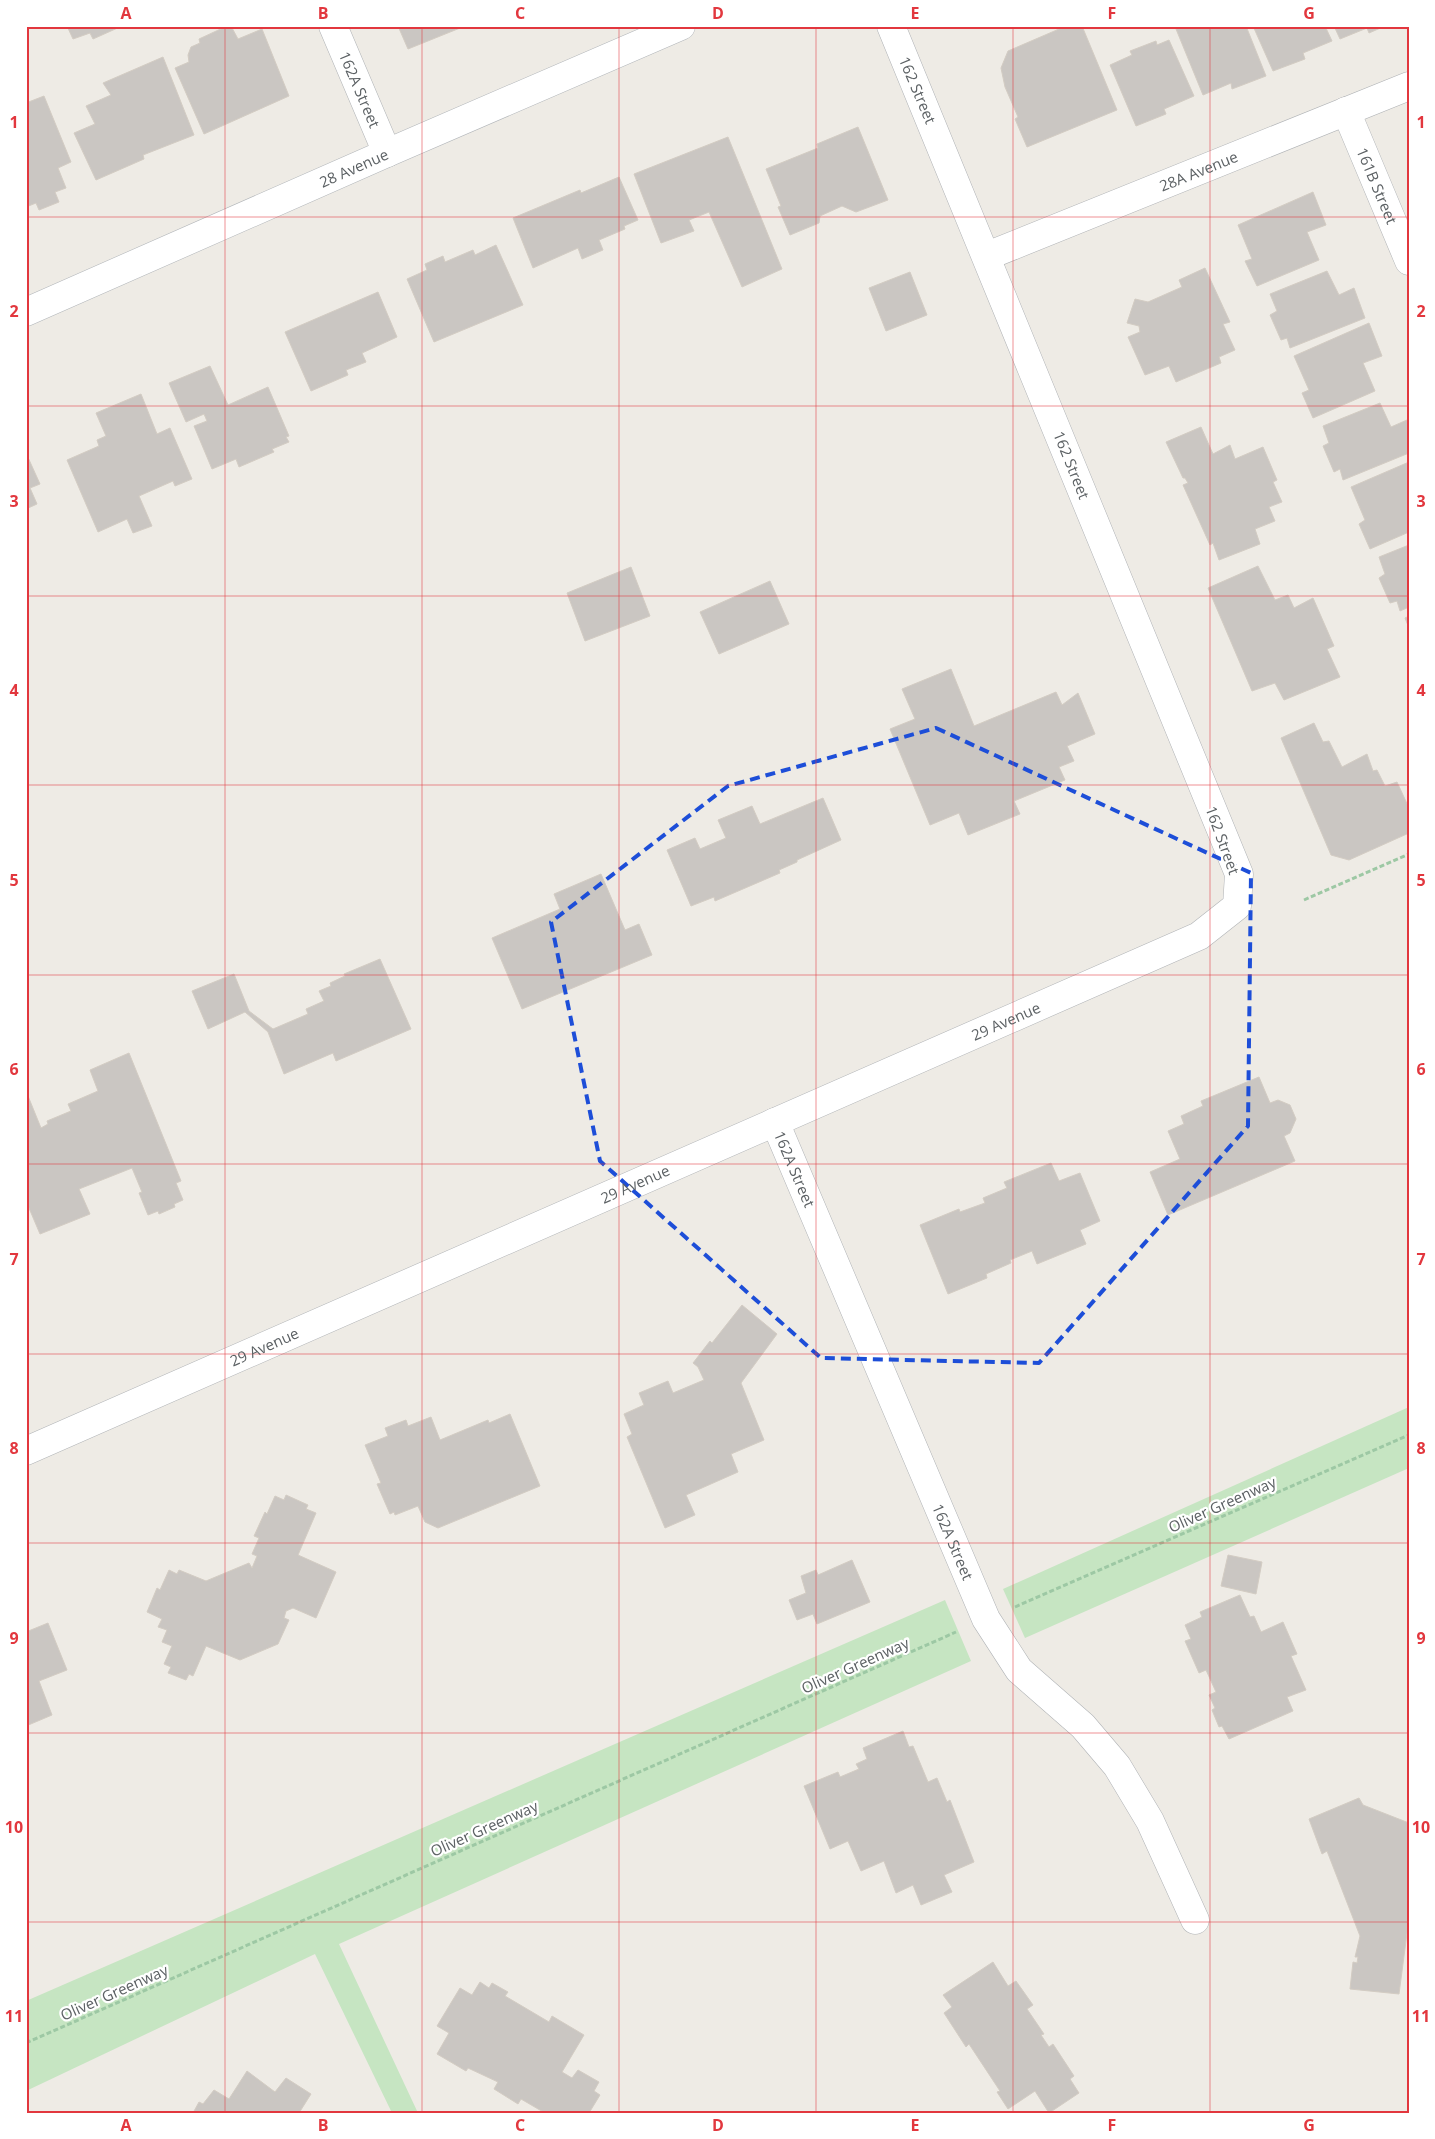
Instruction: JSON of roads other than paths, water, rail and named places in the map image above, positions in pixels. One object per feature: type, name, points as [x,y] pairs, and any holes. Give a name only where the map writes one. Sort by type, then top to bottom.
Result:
[{"type":"street","name":"162A Street","points":[[333,26],[387,153]]},
{"type":"street","name":"28 Avenue","points":[[26,312],[681,26]]},
{"type":"street","name":"162 Street","points":[[891,26],[1239,874],[1237,906]]},
{"type":"street","name":"28A Avenue","points":[[987,256],[1409,86]]},
{"type":"street","name":"161B Street","points":[[1346,112],[1409,261]]},
{"type":"street","name":"29 Avenue","points":[[26,1450],[1199,936],[1237,906]]},
{"type":"street","name":"162A Street","points":[[775,1122],[986,1619],[1018,1670],[1083,1726],[1116,1766],[1150,1821],[1194,1920]]}]
